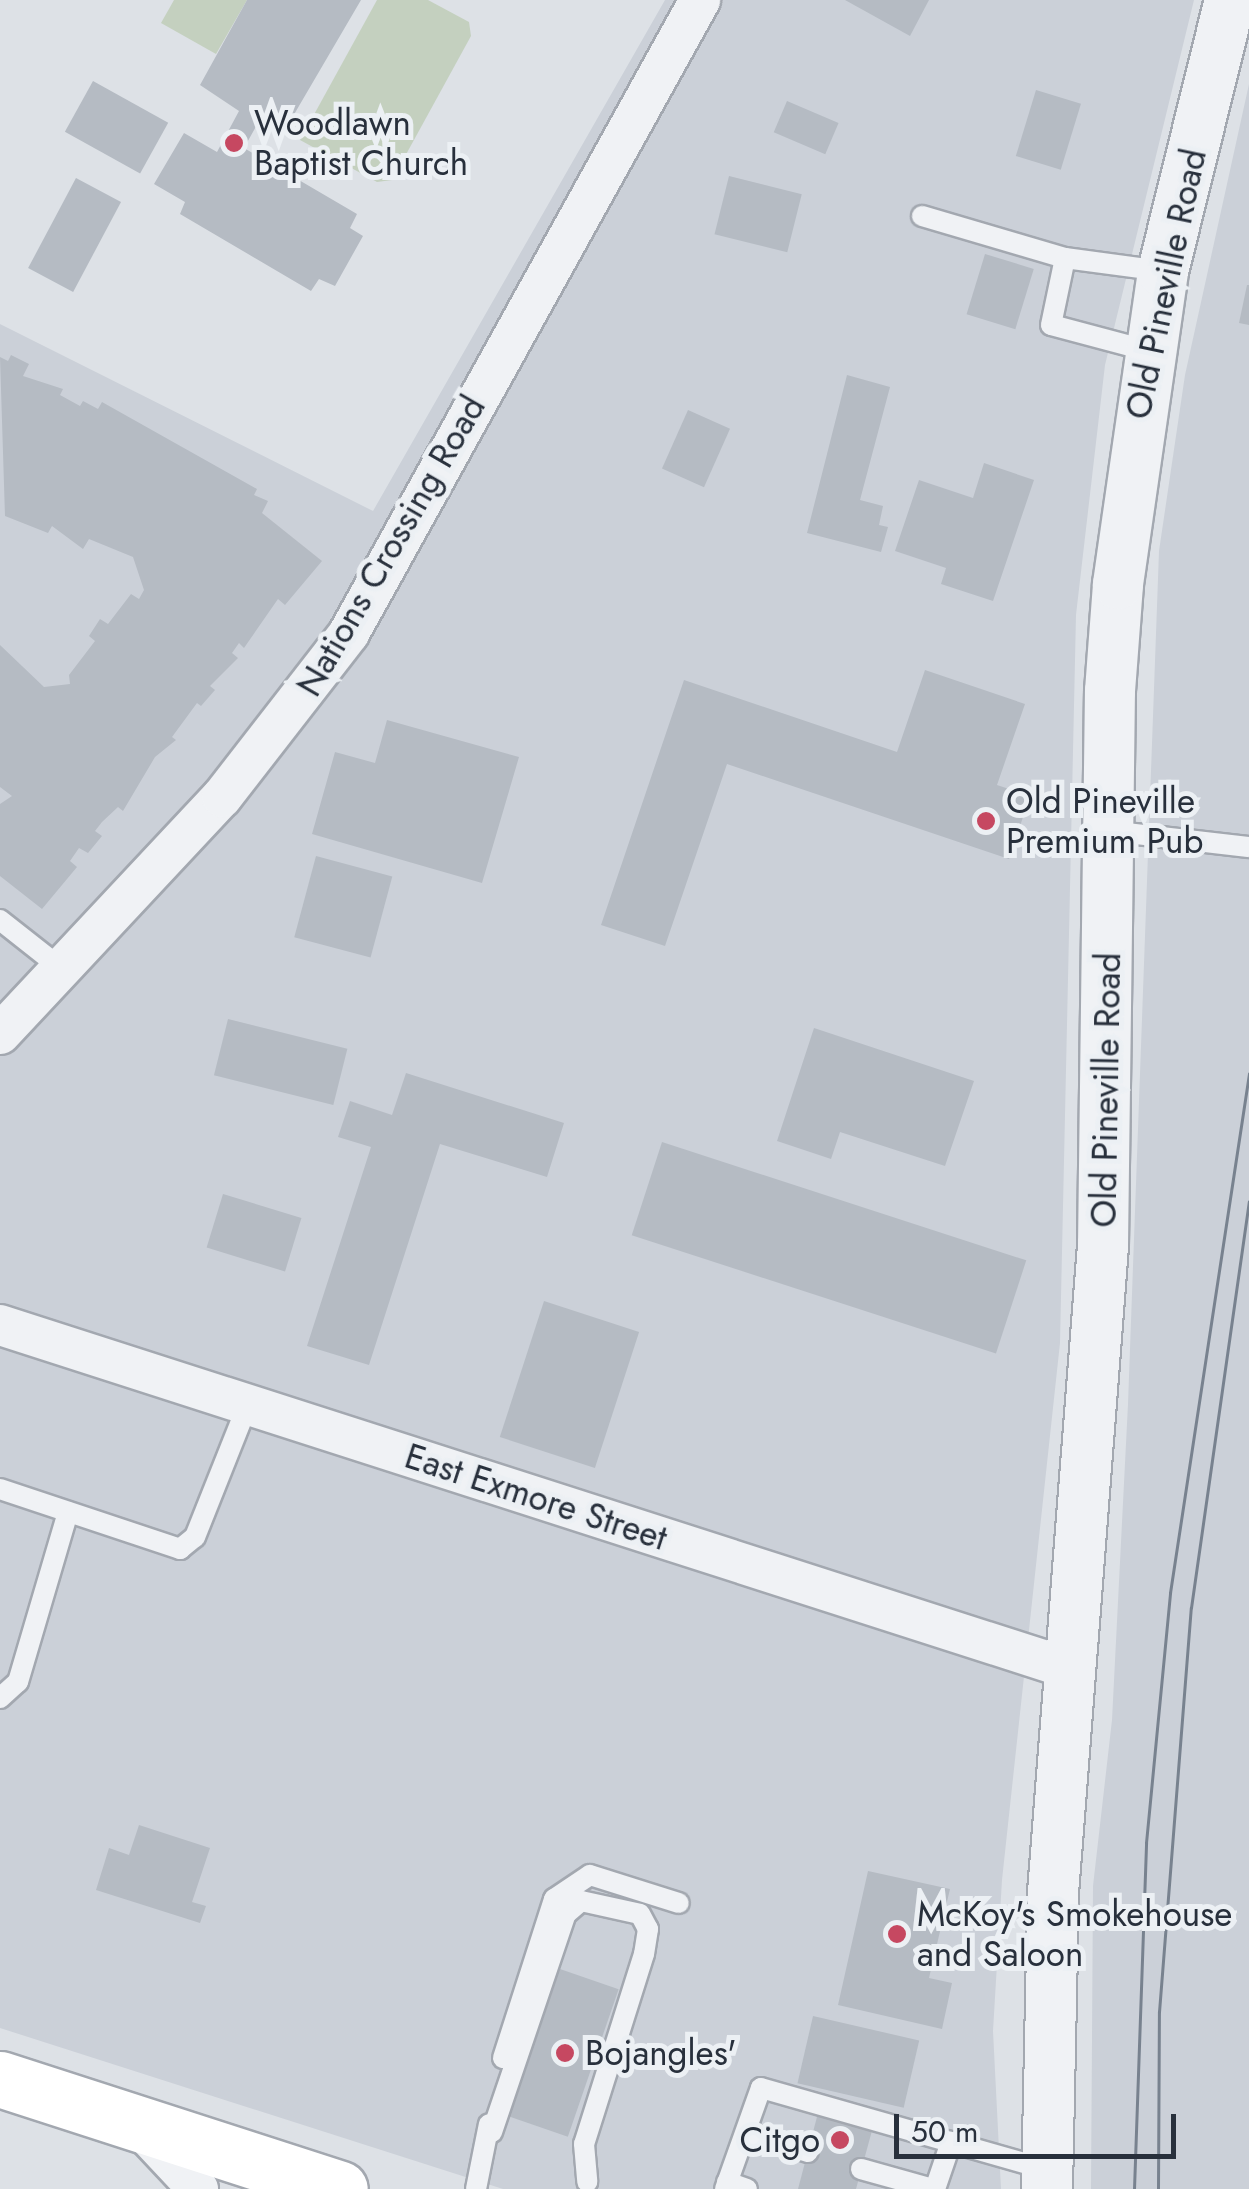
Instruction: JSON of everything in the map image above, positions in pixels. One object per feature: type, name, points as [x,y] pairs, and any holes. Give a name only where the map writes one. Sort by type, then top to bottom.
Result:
[{"type":"main road","points":[[0,2079],[340,2189]]},
{"type":"street","name":"Nations Crossing Road","points":[[0,1034],[222,797],[349,633],[700,0]]},
{"type":"street","name":"Old Pineville Road","points":[[1047,2179],[1053,1893],[1103,1246],[1117,602],[1148,351],[1162,271],[1230,0]]},
{"type":"street","name":"East Exmore Street","points":[[0,1325],[1072,1669]]},
{"type":"street","points":[[138,2124],[198,2189]]},
{"type":"lane","points":[[922,216],[1065,258],[1162,271]]},
{"type":"lane","points":[[1065,258],[1051,325],[1148,351]]},
{"type":"lane","points":[[1110,831],[1249,847]]},
{"type":"lane","points":[[0,920],[62,968]]},
{"type":"lane","points":[[0,1490],[180,1549],[195,1537],[248,1404]]},
{"type":"lane","points":[[0,1698],[18,1682],[68,1512]]},
{"type":"lane","points":[[492,2132],[485,2114],[554,1899],[590,1874],[678,1903],[648,1929],[584,2144],[587,2182]]},
{"type":"lane","points":[[476,2189],[566,1914],[581,1901],[603,1901],[640,1914],[648,1929]]},
{"type":"lane","points":[[733,2187],[761,2088],[951,2142],[1047,2179]]},
{"type":"lane","points":[[746,2132],[808,2152]]},
{"type":"lane","points":[[861,2169],[934,2189],[951,2142]]},
{"type":"shaded area","points":[[665,0],[1194,0],[1105,365],[1076,615],[1060,1343],[1002,1880],[993,2031],[1001,2189],[503,2189],[0,2028],[0,324],[373,511]]},
{"type":"shaded area","points":[[1249,84],[1249,2189],[1091,2189],[1093,1886],[1112,1720],[1128,1404],[1159,551],[1185,375]]},
{"type":"green space","points":[[174,0],[247,0],[216,54],[161,23]]},
{"type":"green space","points":[[377,0],[428,0],[469,22],[471,36],[392,180],[377,182],[300,140]]},
{"type":"building","name":"Woodlawn Baptist Church","points":[[247,0],[361,0],[282,135],[259,121],[244,148],[357,214],[350,228],[363,236],[335,286],[319,279],[311,291],[180,214],[185,202],[154,184],[184,133],[217,152],[239,111],[200,85]]},
{"type":"building","points":[[845,0],[929,0],[910,36]]},
{"type":"building","points":[[93,81],[168,123],[140,173],[65,132]]},
{"type":"building","points":[[1036,90],[1081,104],[1061,170],[1016,156]]},
{"type":"building","points":[[787,101],[839,123],[825,154],[774,132]]},
{"type":"building","points":[[729,176],[802,194],[787,252],[714,234]]},
{"type":"building","points":[[76,178],[121,202],[73,292],[28,268]]},
{"type":"building","points":[[985,254],[1034,269],[1015,329],[967,314]]},
{"type":"building","points":[[1249,285],[1249,325],[1239,323]]},
{"type":"building","points":[[11,355],[29,364],[23,376],[63,389],[60,395],[80,406],[83,401],[98,409],[102,402],[257,489],[254,495],[268,501],[262,513],[322,561],[285,605],[278,599],[244,648],[239,643],[232,653],[238,658],[210,686],[215,690],[201,706],[197,703],[172,737],[176,740],[155,757],[123,811],[118,807],[102,822],[95,831],[102,836],[88,853],[79,848],[70,861],[77,867],[42,909],[0,876],[0,804],[12,796],[0,787],[0,645],[44,687],[70,684],[69,675],[95,641],[89,636],[100,619],[108,624],[131,594],[139,599],[144,590],[133,557],[89,539],[83,549],[52,526],[48,533],[5,516],[0,357],[8,361]]},
{"type":"building","points":[[847,375],[890,387],[860,500],[883,506],[879,525],[888,527],[881,552],[807,533]]},
{"type":"building","points":[[688,410],[730,429],[704,487],[662,468]]},
{"type":"building","points":[[984,463],[1034,480],[993,601],[941,584],[946,568],[895,551],[919,480],[973,498]]},
{"type":"building","points":[[925,670],[1025,704],[997,785],[1030,796],[1009,859],[727,764],[665,946],[601,925],[684,680],[897,752]]},
{"type":"building","points":[[387,720],[519,757],[482,883],[312,834],[335,752],[375,763]]},
{"type":"building","points":[[316,856],[392,876],[371,958],[294,937]]},
{"type":"building","points":[[228,1019],[347,1049],[333,1105],[214,1075]]},
{"type":"building","points":[[814,1028],[974,1081],[945,1166],[840,1132],[831,1159],[777,1141]]},
{"type":"building","points":[[406,1073],[564,1123],[547,1177],[440,1144],[369,1365],[307,1346],[371,1147],[338,1137],[350,1101],[392,1115]]},
{"type":"building","points":[[662,1142],[1026,1260],[996,1354],[632,1235]]},
{"type":"building","points":[[223,1194],[301,1218],[285,1272],[207,1248]]},
{"type":"building","points":[[544,1301],[639,1332],[595,1468],[500,1437]]},
{"type":"building","points":[[139,1825],[210,1848],[192,1902],[206,1906],[200,1923],[96,1890],[109,1848],[129,1855]]},
{"type":"building","name":"McKoy's Smokehouse and Saloon","points":[[868,1871],[950,1889],[929,1978],[952,1983],[942,2029],[838,2005]]},
{"type":"building","name":"Bojangles'","points":[[560,1969],[619,1989],[568,2137],[509,2117]]},
{"type":"building","points":[[813,2016],[919,2041],[904,2108],[797,2083]]},
{"type":"building","name":"Citgo","points":[[818,2113],[873,2127],[856,2189],[798,2189]]},
{"type":"tram line","points":[[1134,2189],[1146,1843],[1170,1593],[1249,1074]]},
{"type":"tram line","points":[[1158,2189],[1159,2012],[1191,1608],[1249,1202]]},
{"type":"place","name":"Woodlawn Baptist Church","points":[[234,143]]},
{"type":"place","name":"Old Pineville Premium Pub","points":[[986,821]]},
{"type":"place","name":"McKoy's Smokehouse and Saloon","points":[[897,1934]]},
{"type":"place","name":"Bojangles'","points":[[565,2053]]},
{"type":"place","name":"Citgo","points":[[840,2140]]}]
